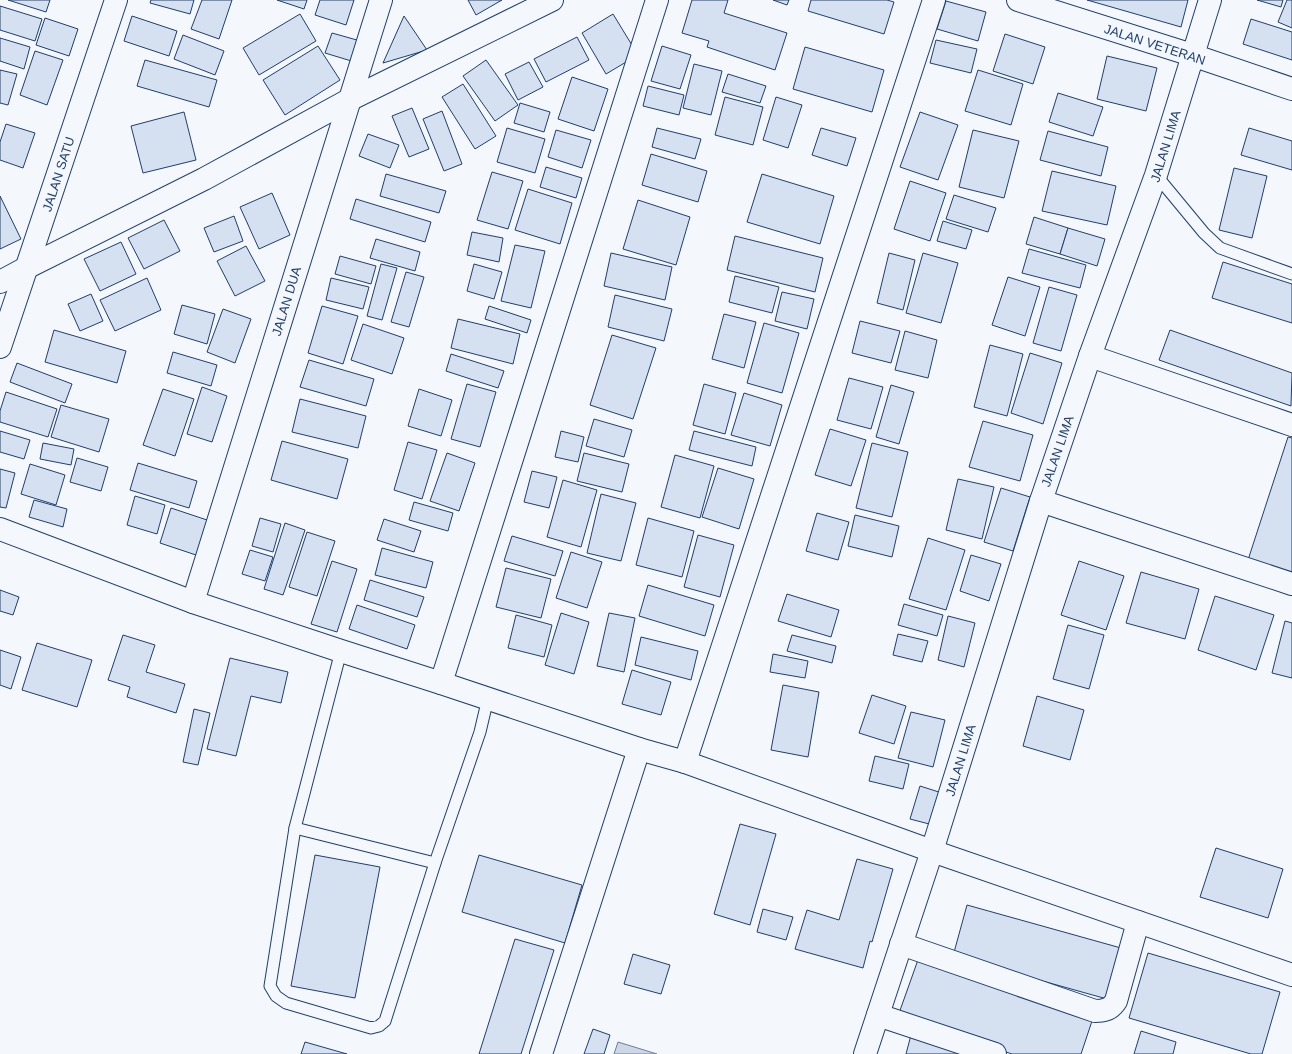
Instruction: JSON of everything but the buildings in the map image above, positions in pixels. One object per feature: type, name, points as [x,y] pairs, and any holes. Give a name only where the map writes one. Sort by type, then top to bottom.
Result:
[{"type":"street","name":"JALAN SATU","points":[[0,347],[116,0]]},
{"type":"street","name":"JALAN DUA","points":[[193,602],[380,0]]},
{"type":"street","points":[[0,282],[204,179],[349,100],[552,0]]},
{"type":"street","points":[[441,683],[657,0]]},
{"type":"street","points":[[685,762],[934,0]]},
{"type":"street","name":"JALAN VETERAN","points":[[1018,0],[1192,55],[1292,90]]},
{"type":"street","name":"JALAN LIMA","points":[[865,1054],[932,851],[1040,501],[1090,356],[1156,175],[1210,0]]},
{"type":"street","points":[[1090,356],[1292,425]]},
{"type":"street","points":[[1040,501],[1292,584]]},
{"type":"street","points":[[0,529],[193,602],[639,749],[685,762],[932,851],[1292,974]]},
{"type":"street","points":[[541,1054],[639,749]]},
{"type":"street","points":[[901,944],[1095,1011],[1110,1008],[1116,1001],[1138,922]]},
{"type":"street","points":[[878,1015],[995,1054]]},
{"type":"lane","points":[[1156,175],[1204,233],[1220,248],[1292,274]]},
{"type":"lane","points":[[341,651],[295,828],[270,986],[276,996],[286,1003],[371,1028],[379,1026],[385,1021],[435,863],[480,732],[488,698]]},
{"type":"lane","points":[[295,828],[435,863]]},
{"type":"shaded area","points":[[618,1042],[657,1054],[614,1054]]}]
